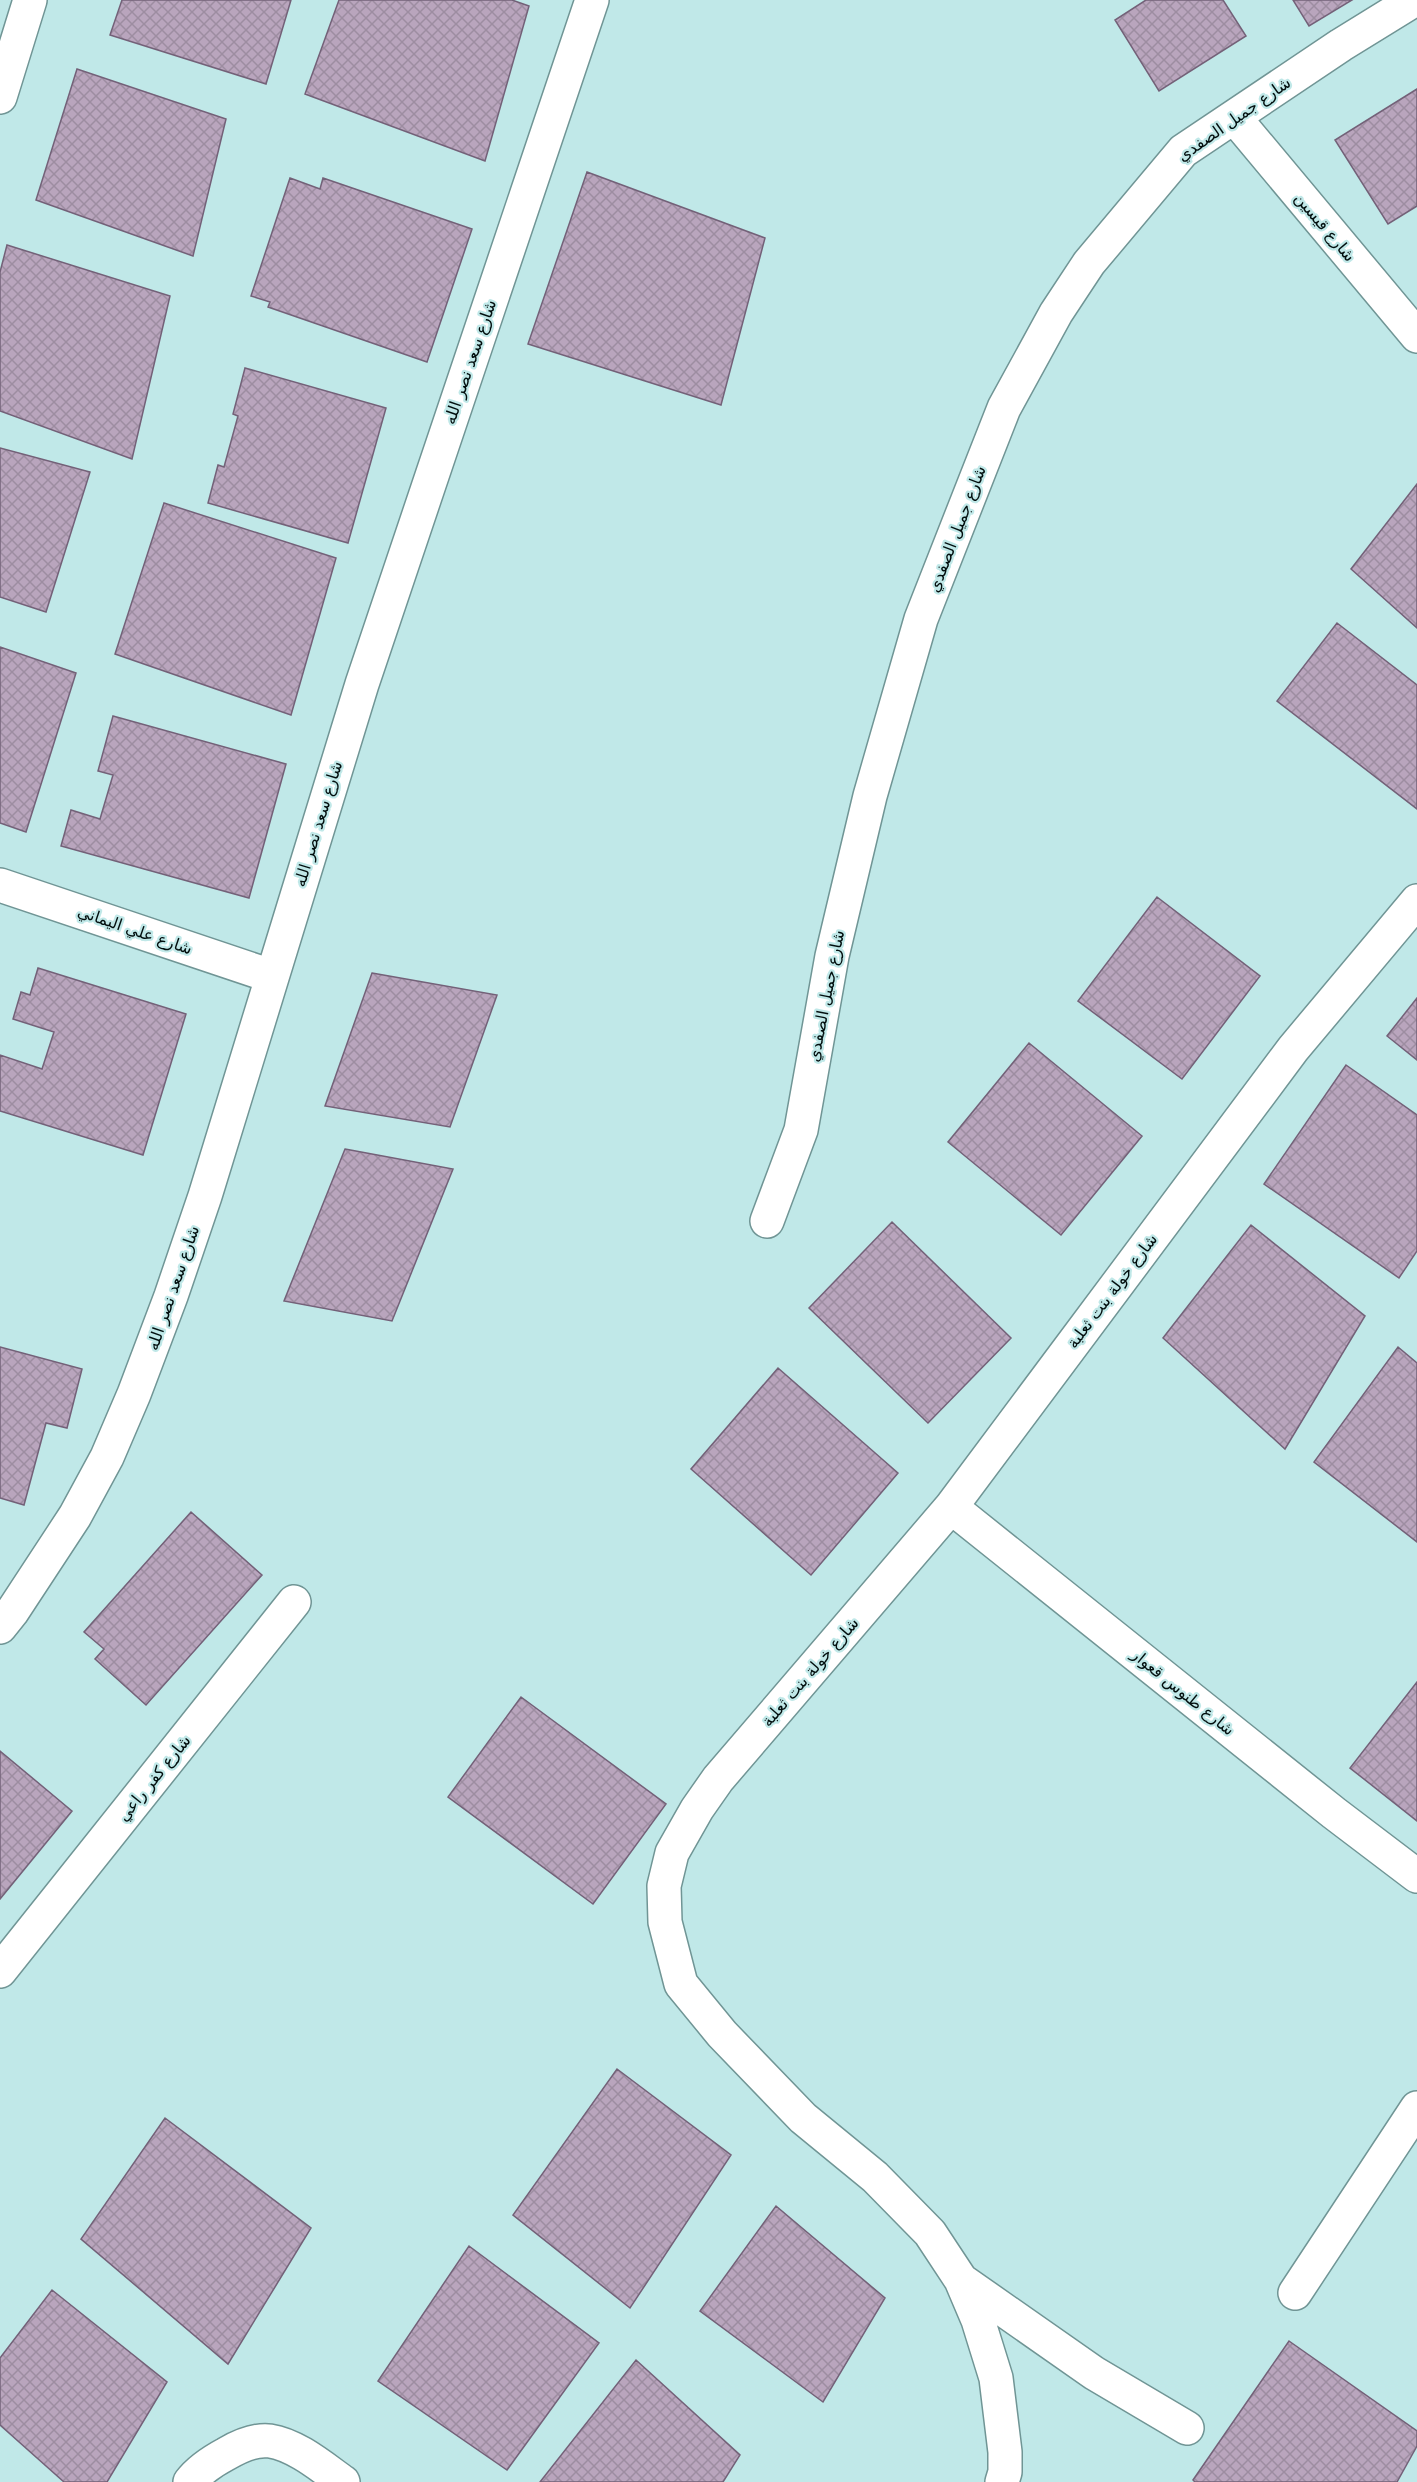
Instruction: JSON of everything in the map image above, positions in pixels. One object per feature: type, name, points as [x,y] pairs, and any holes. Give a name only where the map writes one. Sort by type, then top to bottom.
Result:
[{"type":"street","points":[[0,97],[30,0]]},
{"type":"street","name":"شارع سعد نصر الله","points":[[0,1627],[75,1516],[106,1457],[134,1394],[171,1296],[205,1196],[270,976],[362,684],[592,0]]},
{"type":"street","name":"شارع جميل الصفدي","points":[[767,1221],[801,1130],[832,956],[870,796],[918,630],[1004,408],[1056,313],[1089,263],[1183,151],[1341,45],[1414,0]]},
{"type":"street","name":"شارع قيسين","points":[[1234,117],[1417,336]]},
{"type":"street","name":"شارع علي اليماني","points":[[0,885],[270,976]]},
{"type":"street","name":"شارع خولة بنت ثعلبة","points":[[1002,2482],[1005,2472],[1005,2452],[996,2378],[978,2320],[962,2280],[930,2233],[875,2177],[803,2118],[722,2034],[681,1984],[665,1922],[664,1886],[672,1853],[697,1809],[718,1779],[951,1507],[1293,1049],[1417,901]]},
{"type":"street","name":"شارع طنوس قعوار","points":[[951,1507],[1334,1813],[1417,1876]]},
{"type":"street","name":"شارع كفر راعي","points":[[4,1956],[294,1602]]},
{"type":"street","points":[[1295,2294],[1417,2108]]},
{"type":"street","points":[[962,2280],[1094,2373],[1186,2428]]},
{"type":"street","points":[[190,2482],[214,2461],[235,2449],[270,2441],[297,2452],[343,2482]]},
{"type":"building","points":[[122,0],[291,0],[266,84],[110,35]]},
{"type":"building","points":[[339,0],[512,0],[529,6],[485,161],[305,94]]},
{"type":"building","points":[[1146,0],[1223,0],[1246,36],[1159,91],[1115,20]]},
{"type":"building","points":[[1293,0],[1352,0],[1309,26]]},
{"type":"building","points":[[77,69],[226,119],[193,256],[36,200]]},
{"type":"building","points":[[1417,89],[1417,206],[1388,224],[1335,140]]},
{"type":"building","points":[[587,172],[765,238],[721,405],[528,344]]},
{"type":"building","points":[[290,178],[320,189],[323,178],[472,229],[427,362],[268,307],[270,302],[251,296]]},
{"type":"building","points":[[7,245],[170,296],[132,459],[0,411],[0,272]]},
{"type":"building","points":[[245,368],[386,408],[348,543],[208,503],[218,465],[224,467],[238,416],[233,414]]},
{"type":"building","points":[[0,448],[90,472],[46,612],[0,597]]},
{"type":"building","points":[[1417,484],[1417,628],[1351,569]]},
{"type":"building","points":[[164,503],[336,558],[291,715],[115,654]]},
{"type":"building","points":[[1337,623],[1417,685],[1417,809],[1277,701]]},
{"type":"building","points":[[0,647],[76,673],[26,832],[0,823]]},
{"type":"building","points":[[113,716],[286,764],[249,898],[61,846],[71,810],[100,819],[113,775],[98,771]]},
{"type":"building","points":[[1157,897],[1260,976],[1182,1079],[1078,1001]]},
{"type":"building","points":[[38,968],[186,1014],[143,1155],[0,1111],[0,1055],[42,1069],[54,1032],[13,1019],[21,992],[30,995]]},
{"type":"building","points":[[372,973],[497,995],[450,1127],[325,1106]]},
{"type":"building","points":[[1417,998],[1417,1060],[1387,1036]]},
{"type":"building","points":[[1029,1043],[1142,1136],[1061,1235],[948,1142]]},
{"type":"building","points":[[1346,1065],[1417,1115],[1417,1251],[1399,1278],[1264,1184]]},
{"type":"building","points":[[345,1149],[453,1169],[392,1321],[284,1301]]},
{"type":"building","points":[[892,1222],[1011,1338],[928,1423],[809,1308]]},
{"type":"building","points":[[1251,1225],[1365,1316],[1285,1449],[1163,1338]]},
{"type":"building","points":[[0,1347],[82,1369],[67,1428],[46,1423],[24,1505],[0,1498]]},
{"type":"building","points":[[1398,1347],[1417,1363],[1417,1542],[1314,1462]]},
{"type":"building","points":[[778,1368],[898,1473],[811,1575],[691,1469]]},
{"type":"building","points":[[191,1512],[262,1575],[146,1705],[95,1659],[104,1649],[84,1632]]},
{"type":"building","points":[[1417,1682],[1417,1821],[1350,1768]]},
{"type":"building","points":[[521,1697],[666,1804],[593,1904],[448,1797]]},
{"type":"building","points":[[0,1751],[72,1811],[0,1899]]},
{"type":"building","points":[[617,2069],[731,2155],[630,2308],[513,2215]]},
{"type":"building","points":[[165,2118],[311,2228],[228,2364],[81,2239]]},
{"type":"building","points":[[776,2206],[885,2298],[823,2402],[700,2311]]},
{"type":"building","points":[[469,2246],[599,2343],[507,2470],[378,2381]]},
{"type":"building","points":[[52,2290],[167,2382],[107,2482],[64,2482],[0,2425],[0,2358]]},
{"type":"building","points":[[1289,2341],[1417,2431],[1417,2446],[1397,2482],[1195,2482],[1193,2480]]},
{"type":"building","points":[[636,2360],[740,2455],[723,2482],[540,2482]]}]
